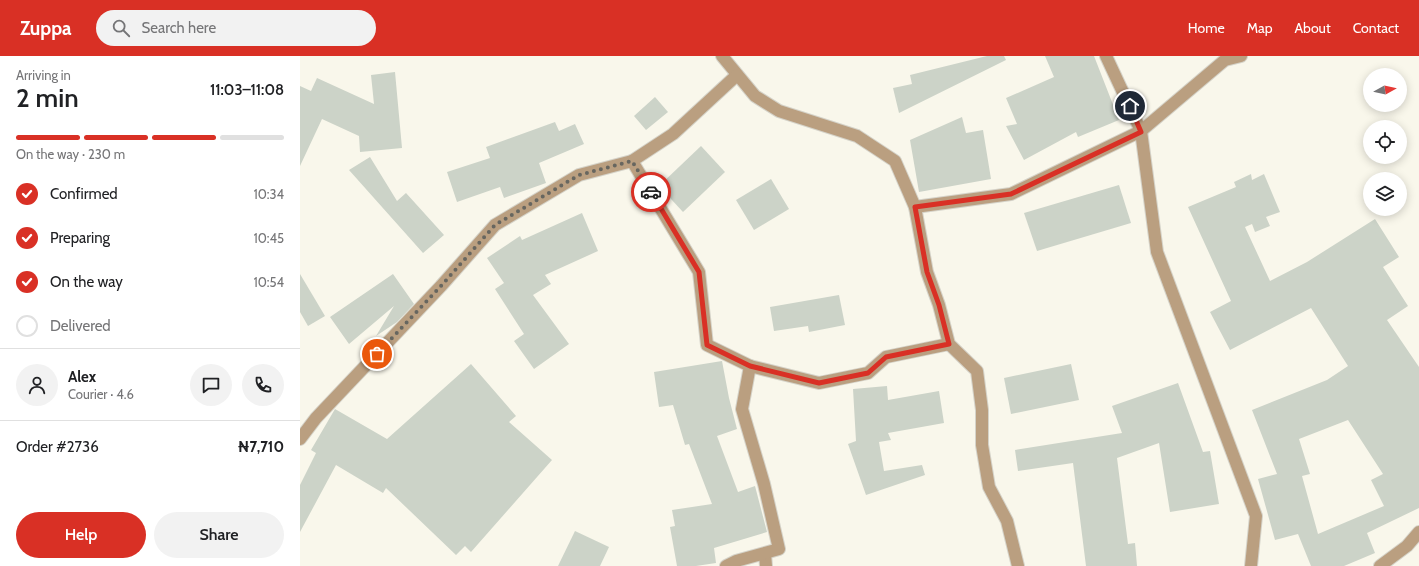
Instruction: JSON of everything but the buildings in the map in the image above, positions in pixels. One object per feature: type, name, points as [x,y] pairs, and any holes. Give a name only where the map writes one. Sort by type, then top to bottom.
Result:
[{"type":"street","points":[[722,56],[755,96],[779,111],[856,136],[895,161],[915,207],[927,272],[939,305],[949,344],[977,371],[982,410],[982,446],[989,487],[1007,521],[1018,566]]},
{"type":"street","points":[[1106,56],[1141,132],[1157,252],[1256,516],[1251,566]]},
{"type":"street","points":[[915,207],[1011,194],[1141,132],[1224,60],[1241,56]]},
{"type":"street","points":[[300,439],[316,418],[441,286],[495,225],[579,175],[632,161],[673,134],[737,75]]},
{"type":"street","points":[[632,161],[699,272],[707,345],[750,366],[819,383],[868,373],[886,357],[949,344]]},
{"type":"street","points":[[726,566],[736,561],[779,549],[764,484],[742,409],[750,366]]},
{"type":"street","points":[[1380,566],[1407,546],[1419,532]]},
{"type":"street","points":[[765,554],[766,566]]},
{"type":"way so far","points":[[377,354],[441,286],[495,225],[579,175],[632,161],[651,192]]},
{"type":"route","points":[[651,192],[699,272],[707,345],[750,366],[819,383],[868,373],[886,357],[949,344],[939,305],[927,272],[915,207],[1011,194],[1141,132],[1130,106]]}]
